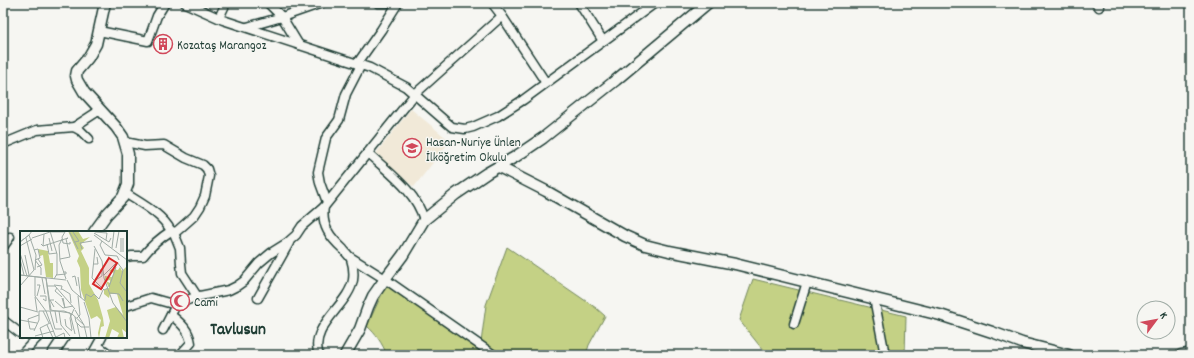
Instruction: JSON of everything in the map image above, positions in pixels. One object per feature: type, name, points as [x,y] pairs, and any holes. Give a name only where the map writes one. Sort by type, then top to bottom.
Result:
[{"type":"street","points":[[95,231],[107,214],[126,193],[128,184],[128,154],[125,142],[116,127],[84,92],[76,76],[77,71],[94,49],[105,3]]},
{"type":"street","points":[[99,32],[148,41],[157,16],[165,3]]},
{"type":"street","points":[[185,3],[219,18],[370,68],[415,94],[452,127],[465,129],[498,116],[546,84],[655,3]]},
{"type":"street","points":[[219,18],[226,3]]},
{"type":"street","points":[[268,3],[282,17],[299,44]]},
{"type":"street","points":[[246,27],[282,17],[322,3]]},
{"type":"street","points":[[378,3],[386,3]]},
{"type":"street","points":[[398,3],[359,64],[346,94],[339,120],[326,138],[318,172],[326,205],[323,218],[328,233],[350,257],[385,279],[494,355]]},
{"type":"street","points":[[492,3],[546,84]]},
{"type":"street","points":[[579,3],[603,41]]},
{"type":"street","points":[[345,355],[360,329],[373,296],[403,255],[424,220],[456,194],[515,158],[543,138],[645,57],[708,3]]},
{"type":"street","points":[[258,298],[292,239],[302,226],[326,205],[415,94],[502,16]]},
{"type":"street","points":[[3,144],[37,130],[74,127],[100,110]]},
{"type":"street","points":[[74,127],[81,131],[89,139]]},
{"type":"street","points":[[125,142],[145,146],[164,145],[186,158],[203,165],[207,169],[209,176],[205,196],[200,207],[190,220],[177,231],[154,243],[143,256],[127,257]]},
{"type":"street","points":[[368,153],[410,193],[418,204],[424,220]]},
{"type":"street","points":[[499,167],[546,191],[625,236],[645,245],[717,260],[940,315],[1022,343],[1069,355]]},
{"type":"street","points":[[126,193],[154,212],[173,232],[180,248],[182,273],[198,296]]},
{"type":"street","points":[[3,247],[10,237]]},
{"type":"street","points":[[127,306],[151,298],[176,305],[198,296],[229,290],[244,280],[259,263],[292,239]]},
{"type":"street","points":[[317,354],[318,341],[321,332],[348,292],[352,283],[353,274],[350,257]]},
{"type":"street","points":[[794,324],[807,282]]},
{"type":"street","points":[[874,298],[885,355]]},
{"type":"street","points":[[163,330],[176,305]]},
{"type":"street","points":[[171,315],[181,323],[190,336],[191,343],[180,355]]},
{"type":"street","points":[[3,320],[20,333]]},
{"type":"street","points":[[25,338],[32,343]]},
{"type":"street","points":[[21,355],[37,338]]},
{"type":"street","points":[[52,355],[64,338]]},
{"type":"street","points":[[92,355],[102,338]]},
{"type":"street","points":[[98,346],[111,355]]},
{"type":"street","points":[[1181,355],[1191,353]]},
{"type":"shaded area","name":"Hasan-Nuriye Ünlen İlköğretim Okulu","points":[[411,109],[450,141],[414,187],[374,156]]},
{"type":"green space","points":[[507,247],[596,308],[605,316],[589,345],[586,355],[387,355],[378,339],[367,326],[386,285],[480,350],[486,305]]},
{"type":"green space","points":[[753,279],[906,316],[905,355],[767,355],[739,320]]},
{"type":"place","name":"Kozataş Marangoz","points":[[163,44]]},
{"type":"place","name":"Hasan-Nuriye Ünlen İlköğretim Okulu","points":[[412,148]]},
{"type":"place","name":"Cami","points":[[180,301]]},
{"type":"district","name":"Tavlusun","points":[[238,328]]}]
